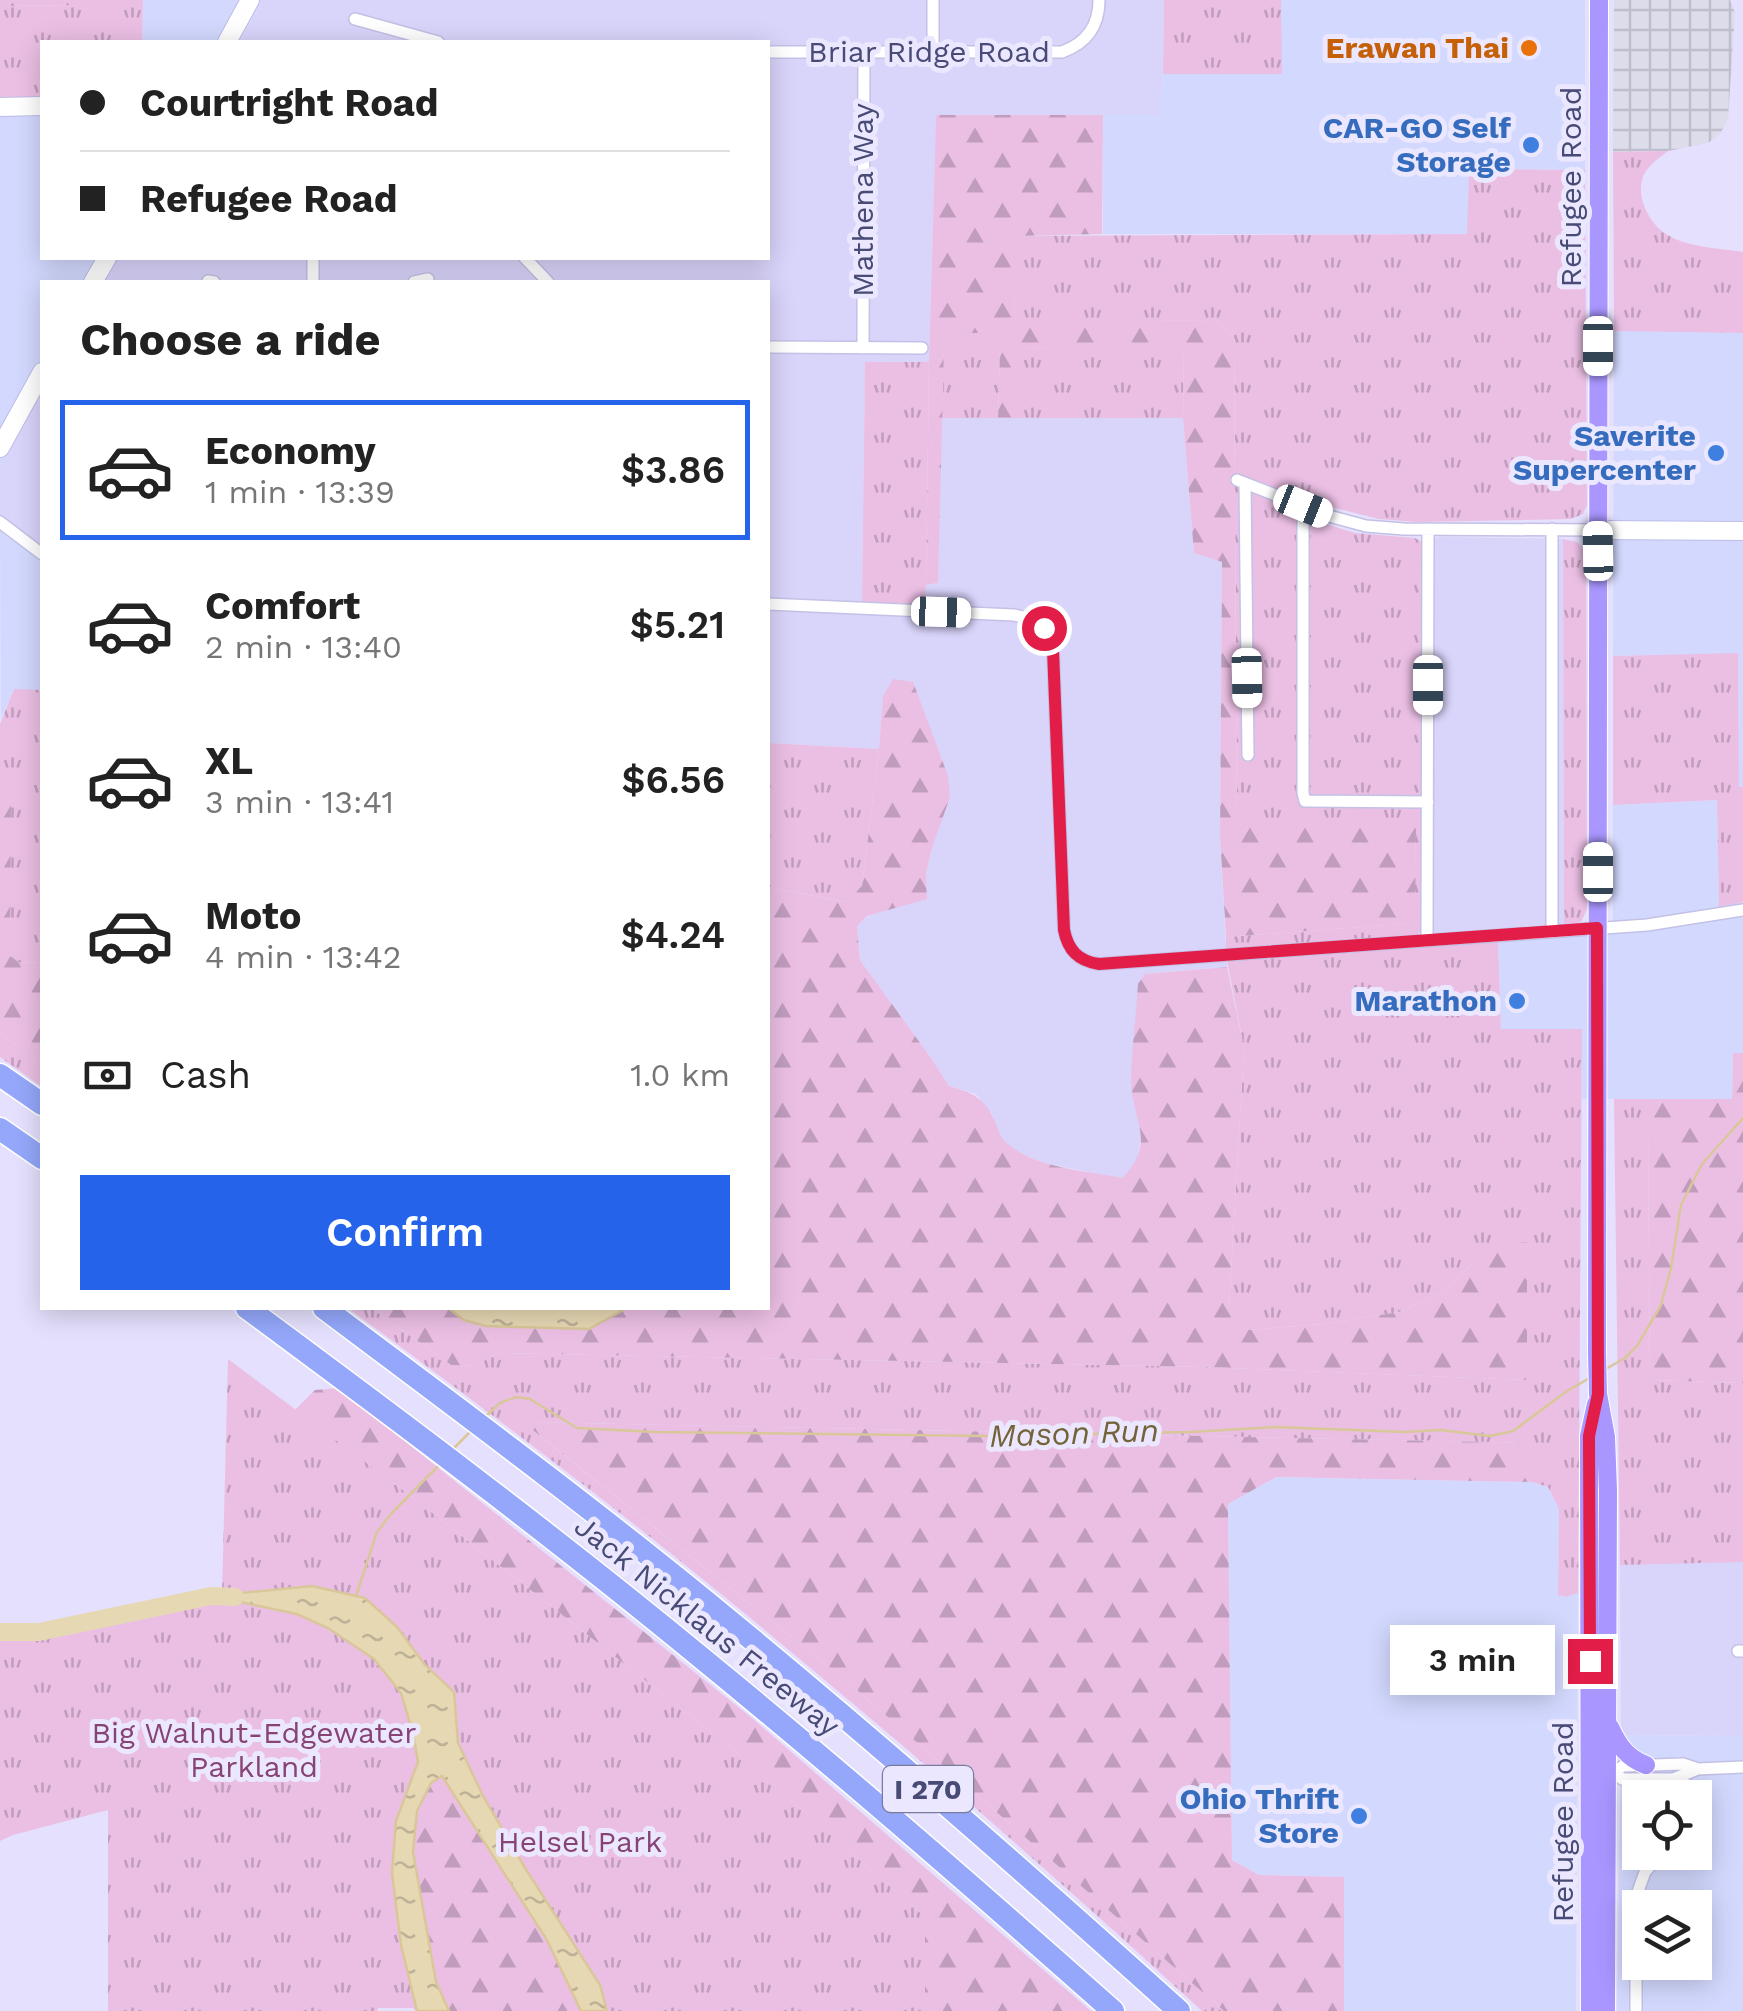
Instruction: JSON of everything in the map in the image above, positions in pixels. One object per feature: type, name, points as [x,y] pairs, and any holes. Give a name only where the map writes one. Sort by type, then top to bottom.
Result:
[{"type":"highway","points":[[0,1075],[40,1103]]},
{"type":"highway","points":[[0,1129],[40,1159]]},
{"type":"highway","points":[[0,1138],[40,1160]]},
{"type":"highway","name":"Jack Nicklaus Freeway","points":[[250,1310],[462,1468],[671,1633],[968,1881],[1113,2011]]},
{"type":"highway","name":"Jack Nicklaus Freeway","points":[[327,1310],[706,1601],[1036,1882],[1178,2011]]},
{"type":"main road","name":"Refugee Road","points":[[1590,2011],[1608,1723],[1606,1437],[1598,1381],[1599,0]]},
{"type":"main road","name":"Refugee Road","points":[[1598,1381],[1589,1436],[1604,1772],[1606,2011]]},
{"type":"main road","points":[[1608,1723],[1629,1757],[1646,1765]]},
{"type":"street","points":[[227,40],[250,0]]},
{"type":"street","points":[[933,0],[933,54]]},
{"type":"street","name":"Briar Ridge Road","points":[[770,52],[1062,52],[1086,38],[1097,20],[1099,0]]},
{"type":"street","points":[[355,19],[431,40]]},
{"type":"street","name":"Mathena Way","points":[[863,348],[864,53]]},
{"type":"street","points":[[0,106],[40,106]]},
{"type":"street","points":[[527,260],[546,280]]},
{"type":"street","points":[[423,280],[428,279]]},
{"type":"street","points":[[770,348],[922,348]]},
{"type":"street","points":[[0,448],[40,376]]},
{"type":"street","points":[[1248,756],[1241,482],[1366,526],[1743,531]]},
{"type":"street","points":[[1303,506],[1305,801],[1428,802]]},
{"type":"street","points":[[0,522],[40,552]]},
{"type":"street","points":[[1427,940],[1428,529]]},
{"type":"street","points":[[1552,529],[1552,932]]},
{"type":"street","points":[[770,604],[1014,615],[1044,628],[1053,650],[1064,930],[1068,945],[1080,958],[1099,964],[1647,925],[1743,910]]},
{"type":"street","points":[[1604,1772],[1646,1765],[1684,1764],[1698,1769]]},
{"type":"street","points":[[1604,1772],[1622,1779],[1674,1779],[1698,1769],[1743,1766]]},
{"type":"street","points":[[1696,1780],[1698,1769]]},
{"type":"street","points":[[1636,2011],[1636,1897],[1647,1870]]},
{"type":"shaded area","points":[[143,0],[263,0],[240,40],[142,40]]},
{"type":"shaded area","points":[[263,0],[1164,0],[1162,115],[936,115],[929,362],[865,363],[862,603],[923,607],[926,585],[938,583],[941,418],[1183,418],[1194,553],[1222,562],[1220,836],[1227,967],[1145,974],[1137,1116],[1142,1128],[1137,1163],[1122,1179],[1045,1163],[1020,1154],[1002,1141],[992,1114],[976,1094],[949,1086],[860,960],[857,926],[868,916],[927,898],[926,873],[932,848],[883,696],[879,749],[770,743],[770,280],[105,280],[117,260],[770,260],[770,40],[240,40]]},
{"type":"shaded area","points":[[1281,0],[1585,0],[1585,170],[1469,169],[1468,234],[1103,234],[1103,115],[1161,115],[1163,74],[1281,74]]},
{"type":"shaded area","points":[[1614,0],[1730,0],[1735,13],[1728,119],[1720,134],[1708,143],[1668,151],[1613,152]]},
{"type":"shaded area","points":[[40,98],[40,260],[117,260],[105,280],[40,280],[40,394],[0,466],[0,99]]},
{"type":"shaded area","points":[[1614,331],[1743,333],[1743,787],[1739,787],[1738,654],[1613,656]]},
{"type":"shaded area","points":[[40,394],[40,560],[0,529],[0,466]]},
{"type":"shaded area","points":[[0,529],[40,560],[40,690],[14,690],[1,719]]},
{"type":"shaded area","points":[[1440,537],[1563,539],[1564,926],[1440,934],[1421,931],[1422,542]]},
{"type":"shaded area","points":[[1717,800],[1719,906],[1743,902],[1743,1053],[1733,1054],[1732,1099],[1582,1099],[1582,1029],[1501,1029],[1498,941],[1581,922],[1613,922],[1613,805]]},
{"type":"shaded area","points":[[1276,1477],[1531,1482],[1548,1487],[1559,1509],[1558,1594],[1566,1597],[1578,1593],[1576,2011],[1344,2011],[1343,1877],[1259,1875],[1232,1860],[1228,1503]]},
{"type":"shaded area","points":[[1743,1562],[1743,1736],[1621,1735],[1620,1565]]},
{"type":"shaded area","points":[[1621,1735],[1743,1736],[1743,2011],[1617,2011]]},
{"type":"green space","points":[[0,0],[79,0],[79,5],[0,6]]},
{"type":"green space","points":[[79,0],[143,0],[142,40],[40,40],[40,98],[0,99],[0,6],[78,5]]},
{"type":"green space","points":[[1164,0],[1281,0],[1282,74],[1163,74]]},
{"type":"green space","points":[[936,115],[1103,115],[1102,234],[1013,236],[1015,318],[1216,321],[1234,336],[1237,820],[1244,828],[1416,827],[1415,923],[1226,937],[1220,836],[1222,562],[1194,553],[1183,418],[1184,351],[1017,347],[1017,418],[998,418],[1000,348],[982,333],[961,333],[944,349],[938,583],[926,585]]},
{"type":"green space","points":[[1668,151],[1644,175],[1641,195],[1646,210],[1660,230],[1675,239],[1743,252],[1743,333],[1614,331],[1613,152]]},
{"type":"green space","points":[[1469,169],[1585,170],[1587,505],[1583,514],[1571,519],[1417,522],[1379,519],[1331,507],[1323,523],[1355,533],[1415,538],[1422,542],[1421,931],[1416,936],[1226,950],[1226,937],[1414,923],[1416,828],[1243,828],[1237,820],[1234,336],[1216,321],[1015,319],[1012,236],[1467,234]]},
{"type":"green space","points":[[982,332],[1000,348],[998,418],[941,418],[944,349],[961,333]]},
{"type":"green space","points":[[1017,347],[1184,350],[1183,418],[1017,418]]},
{"type":"green space","points":[[865,362],[929,362],[924,607],[862,604]]},
{"type":"green space","points":[[1563,539],[1577,542],[1586,551],[1587,909],[1581,922],[1564,926]]},
{"type":"green space","points":[[1738,653],[1743,902],[1719,907],[1717,800],[1613,805],[1613,656]]},
{"type":"green space","points":[[893,679],[913,682],[948,776],[950,797],[926,873],[927,899],[867,916],[857,926],[860,960],[949,1086],[983,1102],[1004,1140],[1019,1152],[1062,1167],[1122,1178],[1133,1165],[1141,1141],[1131,1077],[1138,984],[1145,974],[1227,967],[1244,1048],[1229,1306],[1238,1324],[1247,1330],[1399,1312],[1443,1292],[1475,1261],[1504,1244],[1527,1242],[1527,1380],[1204,1367],[497,1353],[475,1366],[451,1365],[374,1310],[451,1310],[464,1320],[589,1329],[623,1310],[770,1310],[770,887],[844,902],[862,886],[883,696]]},
{"type":"green space","points":[[14,689],[40,690],[40,962],[20,963],[10,956],[10,801],[0,801],[0,724]]},
{"type":"green space","points":[[770,743],[879,749],[862,886],[845,902],[770,887]]},
{"type":"green space","points":[[11,800],[10,956],[20,963],[40,962],[40,1063],[0,1034],[0,801]]},
{"type":"green space","points":[[1498,941],[1501,1029],[1582,1029],[1578,1593],[1558,1595],[1559,1509],[1548,1487],[1532,1482],[1532,1443],[530,1422],[530,1428],[850,1684],[1224,2011],[1202,2011],[1024,1851],[782,1644],[583,1485],[351,1310],[374,1310],[451,1365],[475,1366],[497,1353],[1204,1367],[1526,1380],[1527,1242],[1475,1261],[1443,1292],[1399,1312],[1247,1330],[1238,1324],[1229,1307],[1244,1048],[1227,961]]},
{"type":"green space","points":[[0,1034],[40,1063],[40,1086],[0,1057]]},
{"type":"green space","points":[[1733,1053],[1743,1053],[1743,1383],[1650,1380],[1648,1130],[1662,1099],[1732,1099]]},
{"type":"green space","points":[[1614,1099],[1662,1099],[1648,1131],[1650,1380],[1743,1383],[1743,1562],[1620,1565]]},
{"type":"green space","points":[[228,1359],[411,1496],[735,1751],[925,1917],[925,2011],[108,2011],[108,1810],[0,1841],[0,1632],[39,1632],[222,1595]]},
{"type":"green space","points":[[338,1388],[752,1718],[1091,2011],[925,2011],[925,1917],[735,1751],[411,1496],[295,1410],[315,1390]]},
{"type":"green space","points":[[530,1422],[1532,1443],[1532,1482],[1276,1477],[1228,1504],[1232,1860],[1259,1875],[1344,1877],[1344,2011],[1224,2011],[850,1684],[529,1427]]},
{"type":"green space","points":[[442,1775],[547,1940],[581,2011],[449,2011],[436,1982],[413,1852],[417,1811],[431,1783]]},
{"type":"water","points":[[451,1310],[623,1310],[589,1329],[486,1326],[464,1320]]},
{"type":"water","points":[[312,1586],[365,1598],[397,1627],[425,1665],[454,1692],[458,1743],[483,1796],[600,1985],[607,2011],[581,2011],[547,1940],[442,1776],[431,1783],[417,1811],[413,1852],[436,1982],[449,2011],[417,2011],[401,1945],[392,1873],[396,1821],[418,1762],[401,1693],[374,1659],[328,1628],[297,1614],[211,1596]]},
{"type":"waterway","name":"Mason Run","points":[[1604,1370],[1637,1346],[1661,1305],[1681,1205],[1702,1164],[1743,1118]]},
{"type":"waterway","name":"Mason Run","points":[[485,1417],[500,1403],[516,1397],[530,1399],[577,1428],[655,1432],[990,1436],[1276,1427],[1440,1430],[1490,1436],[1513,1431],[1588,1379]]},
{"type":"waterway","name":"Mason Run","points":[[453,1449],[472,1430]]},
{"type":"waterway","name":"Mason Run","points":[[356,1596],[377,1532],[441,1463]]},
{"type":"waterway","points":[[0,1632],[39,1632],[211,1596],[235,1597]]},
{"type":"place","name":"Erawan Thai","points":[[1529,48]]},
{"type":"place","name":"CAR-GO Self Storage","points":[[1531,145]]},
{"type":"place","name":"Saverite Supercenter","points":[[1716,453]]},
{"type":"place","name":"Marathon","points":[[1517,1001]]},
{"type":"place","name":"Ohio Thrift Store","points":[[1359,1816]]},
{"type":"route","points":[[1044,628],[1053,650],[1064,930],[1068,945],[1080,958],[1099,964],[1597,928],[1598,1394],[1589,1436],[1590,1661]]},
{"type":"park label","name":"Big Walnut-Edgewater Parkland","points":[[254,1750]]},
{"type":"park label","name":"Helsel Park","points":[[580,1842]]}]
